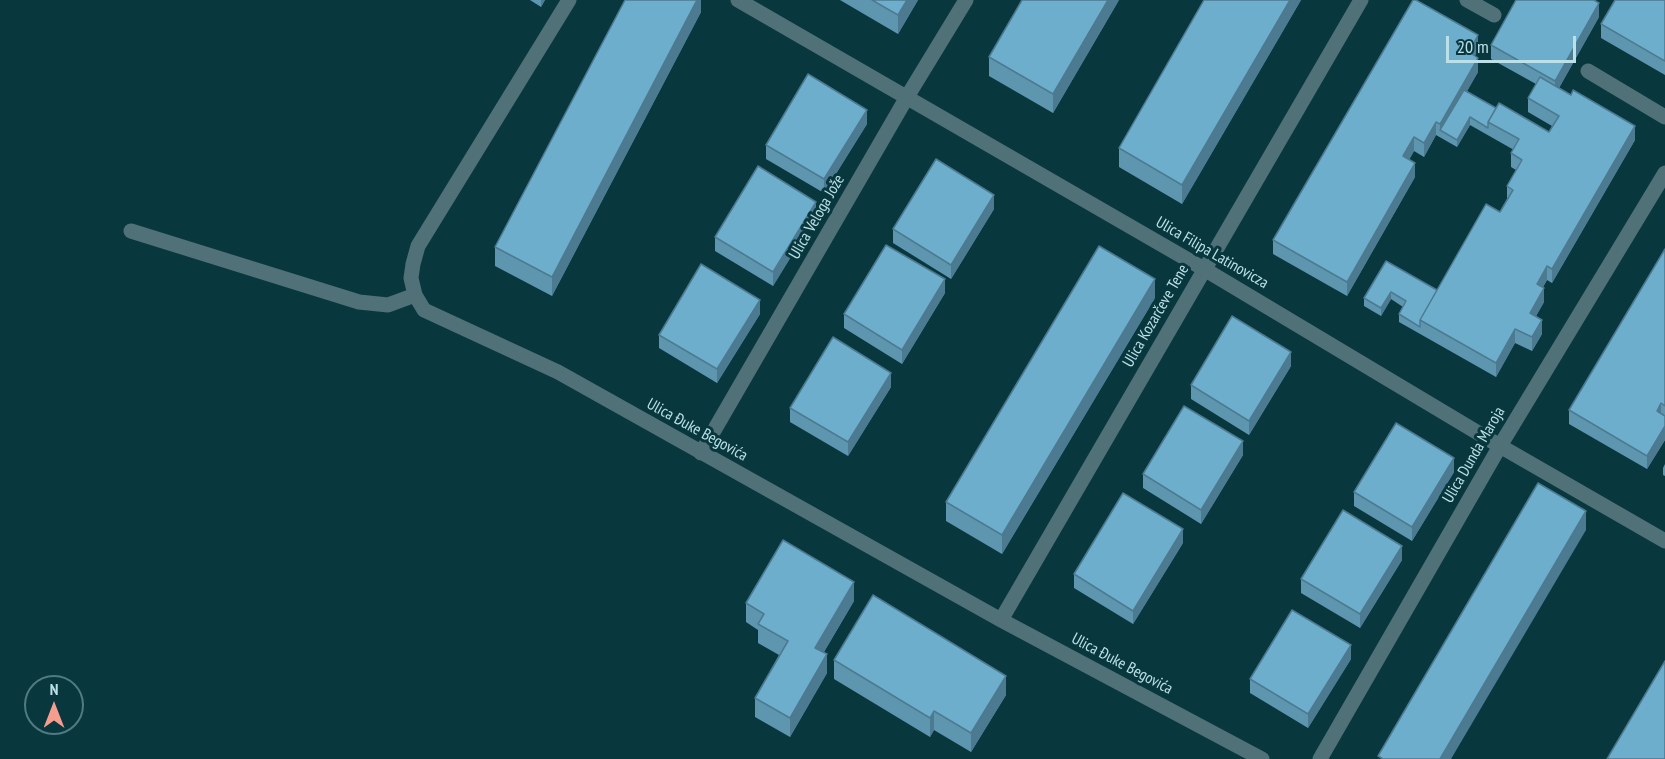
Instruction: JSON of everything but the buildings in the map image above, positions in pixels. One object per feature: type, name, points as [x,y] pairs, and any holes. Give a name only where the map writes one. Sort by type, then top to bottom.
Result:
[{"type":"street","points":[[131,231],[358,302],[388,305],[415,295],[411,278],[418,246],[570,0]]},
{"type":"street","name":"Ulica Filipa Latinovicza","points":[[738,0],[1204,269],[1500,446],[1665,541]]},
{"type":"street","name":"Ulica Veloga Jože","points":[[701,453],[907,97],[966,0]]},
{"type":"street","name":"Ulica Kozarčeve Tene","points":[[1001,620],[1360,0]]},
{"type":"street","points":[[1467,0],[1494,15]]},
{"type":"street","points":[[1588,71],[1665,117]]},
{"type":"street","name":"Ulica Dunda Maroja","points":[[1320,759],[1500,446],[1665,173]]},
{"type":"street","name":"Ulica Đuke Begovića","points":[[415,295],[424,310],[558,372],[1001,620],[1262,759]]}]
